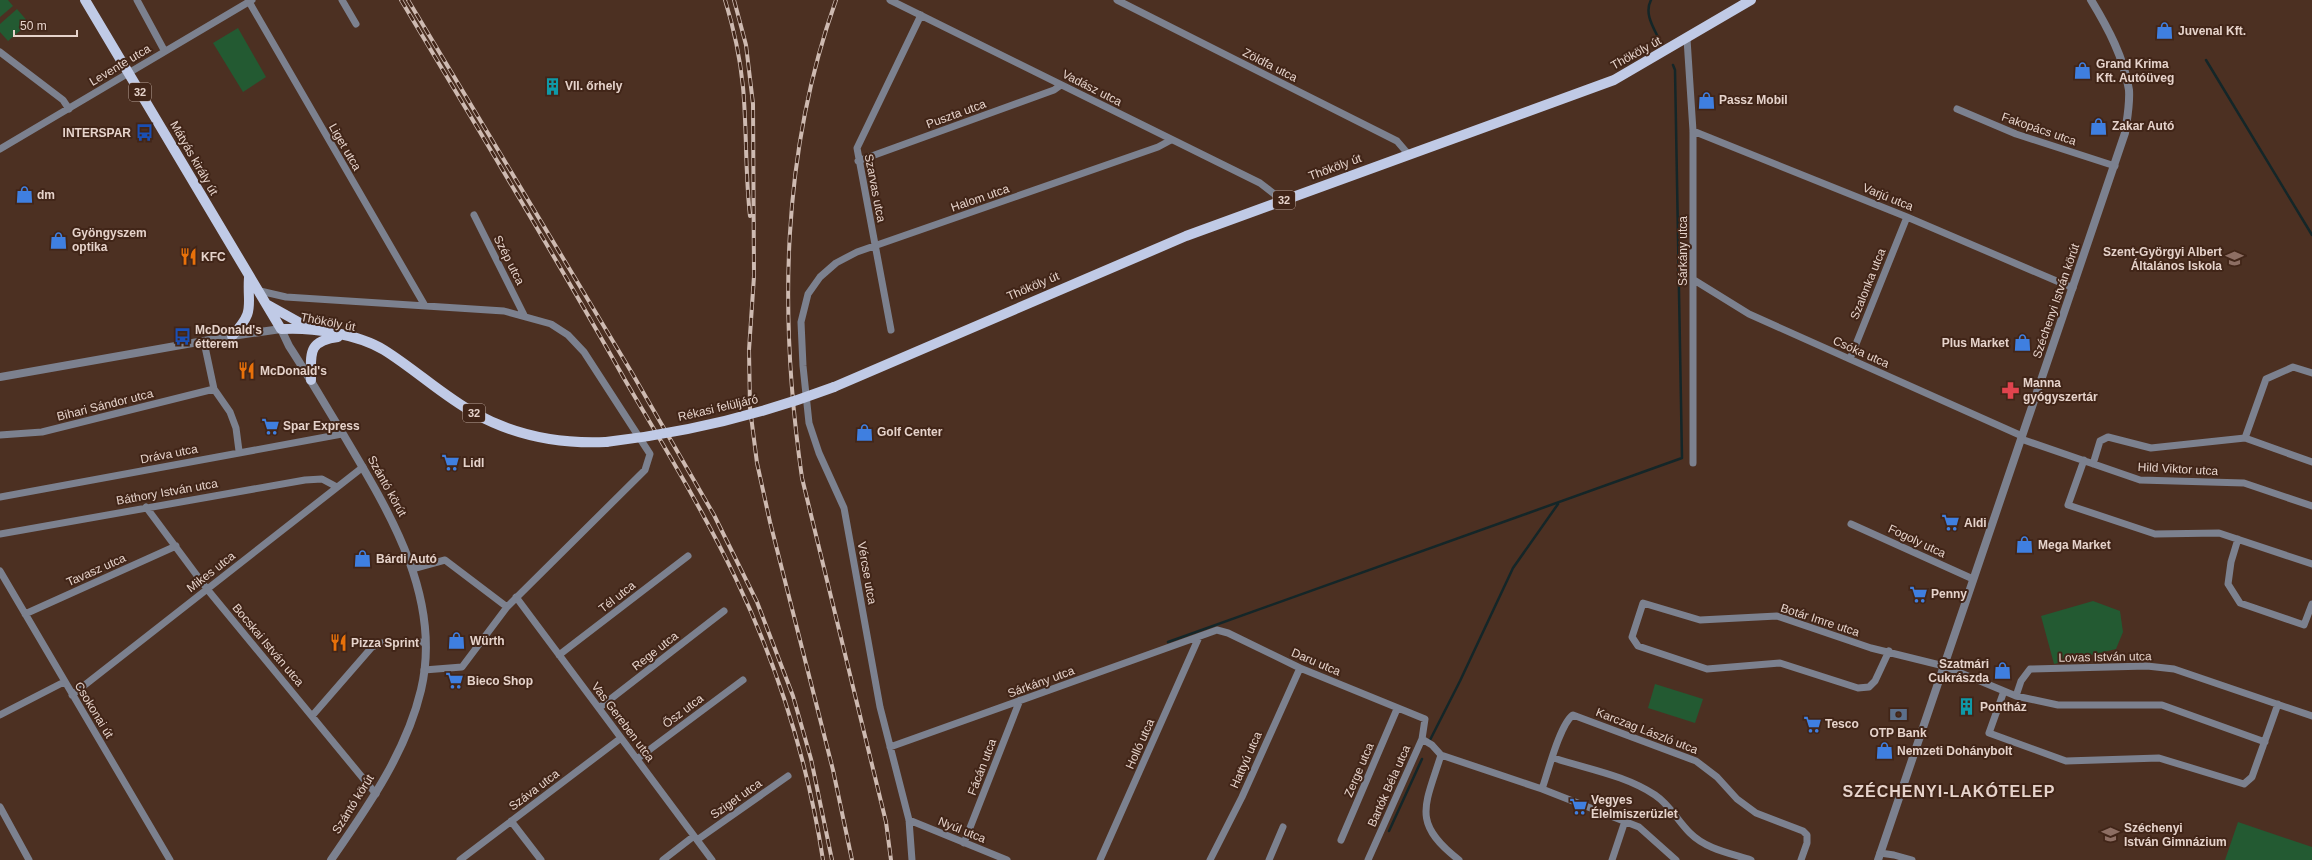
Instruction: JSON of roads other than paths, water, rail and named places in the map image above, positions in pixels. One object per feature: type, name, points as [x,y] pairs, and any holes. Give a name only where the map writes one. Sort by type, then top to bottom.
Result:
[{"type":"main road","name":"Mátyás király út","points":[[85,0],[249,277],[260,291],[281,329]]},
{"type":"main road","name":"Thököly út","points":[[834,387],[1056,290],[1186,236],[1614,80],[1752,0]]},
{"type":"main road","points":[[232,336],[248,316],[250,309],[249,277]]},
{"type":"main road","name":"32","points":[[268,305],[311,329]]},
{"type":"main road","name":"Thököly út","points":[[281,329],[311,329],[346,336],[383,349],[458,404],[499,425],[524,434],[571,442],[606,442]]},
{"type":"main road","points":[[311,380],[310,354],[312,349],[325,339],[346,336]]},
{"type":"main road","name":"Rékasi felüljáró","points":[[606,442],[656,436],[758,413],[834,387]]},
{"type":"street","points":[[137,0],[164,50]]},
{"type":"street","points":[[342,0],[356,24]]},
{"type":"street","name":"Vadász utca","points":[[890,0],[1260,183],[1282,200]]},
{"type":"street","name":"Zöldfa utca","points":[[1117,0],[1397,141],[1409,155]]},
{"type":"street","name":"Széchenyi István körút","points":[[1879,857],[2125,133],[2129,91],[2111,35],[2091,0]]},
{"type":"street","name":"Levente utca","points":[[0,149],[69,109],[164,50],[250,1]]},
{"type":"street","name":"Liget utca","points":[[250,1],[424,304]]},
{"type":"street","name":"Szarvas utca","points":[[891,330],[858,162],[857,148],[921,15]]},
{"type":"street","name":"Sárkány utca","points":[[1687,39],[1693,131],[1693,464]]},
{"type":"street","points":[[0,52],[63,100],[69,109]]},
{"type":"street","name":"Puszta utca","points":[[858,162],[1054,90],[1061,85]]},
{"type":"street","name":"Fakopács utca","points":[[1957,109],[2016,134],[2115,166]]},
{"type":"street","name":"Varjú utca","points":[[1693,131],[1907,217],[2073,288]]},
{"type":"street","name":"Halom utca","points":[[808,294],[820,277],[836,263],[857,252],[1158,147],[1171,140]]},
{"type":"street","name":"Szép utca","points":[[474,216],[524,315]]},
{"type":"street","name":"Szalonka utca","points":[[1850,359],[1907,217]]},
{"type":"street","name":"Csóka utca","points":[[1694,280],[1748,314],[2022,438]]},
{"type":"street","name":"Thököly út","points":[[260,291],[286,297],[424,304],[504,311],[524,315],[551,324],[573,341],[584,352],[650,454],[645,470],[516,597]]},
{"type":"street","name":"Vércse utca","points":[[808,294],[801,322],[809,423],[819,453],[844,508],[890,747],[909,820],[912,860]]},
{"type":"street","name":"Thököly út","points":[[0,377],[232,336],[281,329]]},
{"type":"street","name":"Szántó körút","points":[[281,329],[363,467],[397,529],[412,569],[423,612],[425,642],[424,670],[412,719],[376,794],[331,860]]},
{"type":"street","points":[[204,342],[214,389],[230,412],[236,428],[239,452]]},
{"type":"street","points":[[2245,438],[2266,379],[2293,367],[2312,372]]},
{"type":"street","name":"Bihari Sándor utca","points":[[0,435],[42,432],[214,389]]},
{"type":"street","name":"Dráva utca","points":[[0,497],[342,434]]},
{"type":"street","points":[[2093,464],[2100,441],[2108,437],[2151,448],[2245,438],[2312,462]]},
{"type":"street","name":"Hild Viktor utca","points":[[2022,438],[2140,480],[2244,483],[2312,506]]},
{"type":"street","points":[[2084,460],[2068,505],[2155,534],[2219,533],[2312,564]]},
{"type":"street","name":"Mikes utca","points":[[72,695],[363,467]]},
{"type":"street","name":"Báthory István utca","points":[[0,534],[305,480],[322,479],[337,487]]},
{"type":"street","name":"Bocskai István utca","points":[[146,507],[207,589],[376,794]]},
{"type":"street","name":"Fogoly utca","points":[[1852,524],[1974,579]]},
{"type":"street","points":[[2238,539],[2231,562],[2228,584],[2240,603],[2304,625],[2312,604]]},
{"type":"street","name":"Tavasz utca","points":[[25,614],[176,546]]},
{"type":"street","name":"Tél utca","points":[[559,655],[688,556]]},
{"type":"street","points":[[412,569],[445,560],[507,607]]},
{"type":"street","name":"Csokonai út","points":[[0,572],[170,860]]},
{"type":"street","points":[[424,670],[462,667],[516,597]]},
{"type":"street","name":"Vas Gereben utca","points":[[516,597],[712,860]]},
{"type":"street","name":"Botár Imre utca","points":[[1889,651],[1876,681],[1869,687],[1858,688],[1780,663],[1707,669],[1638,646],[1632,637],[1643,603],[1700,620],[1777,616],[1856,643],[1889,651],[1944,666]]},
{"type":"street","name":"Rege utca","points":[[599,708],[724,611]]},
{"type":"street","name":"Daru utca","points":[[1199,637],[1217,630],[1228,633],[1300,668],[1397,709],[1425,719]]},
{"type":"street","name":"Sárkány utca","points":[[890,747],[1199,637]]},
{"type":"street","name":"Holló utca","points":[[1100,860],[1199,637]]},
{"type":"street","points":[[312,716],[372,647],[382,643],[425,642]]},
{"type":"street","points":[[1944,666],[2016,696],[2058,705],[2162,705],[2265,742]]},
{"type":"street","name":"Lovas István utca","points":[[2016,696],[2021,681],[2030,669],[2147,666],[2174,669],[2312,716]]},
{"type":"street","name":"Hattyú utca","points":[[1210,860],[1242,797],[1300,668]]},
{"type":"street","name":"Ősz utca","points":[[637,759],[743,680]]},
{"type":"street","points":[[0,715],[64,682]]},
{"type":"street","points":[[2004,691],[1989,733],[2066,761],[2160,758],[2244,784],[2252,777],[2278,704]]},
{"type":"street","name":"Fácán utca","points":[[964,843],[1020,700]]},
{"type":"street","name":"Zerge utca","points":[[1341,840],[1397,709]]},
{"type":"street","name":"Karczag László utca","points":[[1542,789],[1554,758],[1561,733],[1568,719],[1573,716],[1668,749],[1696,761],[1717,777],[1737,799],[1756,813],[1802,831],[1807,835],[1807,843],[1800,860]]},
{"type":"street","name":"Bartók Béla utca","points":[[1368,860],[1422,739],[1425,719]]},
{"type":"street","name":"Száva utca","points":[[460,860],[621,738]]},
{"type":"street","points":[[1422,739],[1432,745],[1441,755],[1542,789],[1625,820],[1638,827],[1676,860]]},
{"type":"street","points":[[1441,755],[1425,813],[1431,832],[1440,845],[1459,860]]},
{"type":"street","points":[[1554,758],[1632,782],[1655,795],[1670,807],[1690,833],[1708,847],[1751,860]]},
{"type":"street","name":"Sziget utca","points":[[663,860],[788,776]]},
{"type":"street","points":[[0,807],[29,860]]},
{"type":"street","name":"Nyúl utca","points":[[909,820],[1007,860]]},
{"type":"street","points":[[1612,860],[1625,820]]},
{"type":"street","points":[[511,821],[541,860]]},
{"type":"street","points":[[1269,860],[1283,827]]},
{"type":"street","points":[[1879,857],[1894,855],[1912,860]]},
{"type":"waterway","points":[[1651,0],[1648,10],[1649,15],[1659,39]]},
{"type":"waterway","points":[[2206,60],[2312,235]]},
{"type":"waterway","points":[[1168,642],[1682,458],[1675,70],[1673,65]]},
{"type":"waterway","points":[[1429,742],[1460,681],[1513,568],[1558,504]]},
{"type":"waterway","points":[[1389,831],[1422,759]]},
{"type":"railway","points":[[401,0],[598,332],[710,528],[736,579],[765,646],[790,716],[809,788],[823,860]]},
{"type":"railway","points":[[408,0],[632,373],[714,515],[757,602],[793,696],[811,759],[832,860]]},
{"type":"railway","points":[[725,0],[736,43],[742,76],[750,216]]},
{"type":"railway","points":[[734,0],[746,45],[753,104],[754,276],[749,350],[750,408],[757,463],[770,522],[833,770],[852,860]]},
{"type":"railway","points":[[836,0],[818,58],[804,117],[795,176],[790,236],[788,297],[790,357],[802,478],[886,822],[891,860]]},
{"type":"place","name":"Juvenal Kft.","points":[[2165,31]]},
{"type":"place","name":"Grand Krima Kft. Autóüveg","points":[[2083,71]]},
{"type":"place","name":"VII. őrhely","points":[[552,86]]},
{"type":"place","name":"Passz Mobil","points":[[1706,100]]},
{"type":"place","name":"Zakar Autó","points":[[2099,126]]},
{"type":"place","name":"INTERSPAR","points":[[144,133]]},
{"type":"place","name":"dm","points":[[24,195]]},
{"type":"place","name":"Gyöngyszem optika","points":[[59,240]]},
{"type":"place","name":"KFC","points":[[188,257]]},
{"type":"place","name":"Szent-Györgyi Albert Általános Iskola","points":[[2235,259]]},
{"type":"place","name":"McDonald's étterem","points":[[182,337]]},
{"type":"place","name":"Plus Market","points":[[2022,343]]},
{"type":"place","name":"McDonald's","points":[[247,371]]},
{"type":"place","name":"Manna gyógyszertár","points":[[2010,390]]},
{"type":"place","name":"Spar Express","points":[[270,426]]},
{"type":"place","name":"Golf Center","points":[[864,432]]},
{"type":"place","name":"Lidl","points":[[450,463]]},
{"type":"place","name":"Aldi","points":[[1951,523]]},
{"type":"place","name":"Mega Market","points":[[2025,545]]},
{"type":"place","name":"Bárdi Autó","points":[[363,559]]},
{"type":"place","name":"Penny","points":[[1918,594]]},
{"type":"place","name":"Würth","points":[[457,641]]},
{"type":"place","name":"Pizza Sprint","points":[[338,643]]},
{"type":"place","name":"Szatmári Cukrászda","points":[[2002,671]]},
{"type":"place","name":"Bieco Shop","points":[[454,681]]},
{"type":"place","name":"Pontház","points":[[1967,707]]},
{"type":"place","name":"OTP Bank","points":[[1898,714]]},
{"type":"place","name":"Tesco","points":[[1812,724]]},
{"type":"place","name":"Nemzeti Dohánybolt","points":[[1884,751]]},
{"type":"place","name":"Vegyes Élelmiszerüzlet","points":[[1578,807]]},
{"type":"place","name":"Széchenyi István Gimnázium","points":[[2111,835]]},
{"type":"district","name":"SZÉCHENYI-LAKÓTELEP","points":[[1949,791]]}]
